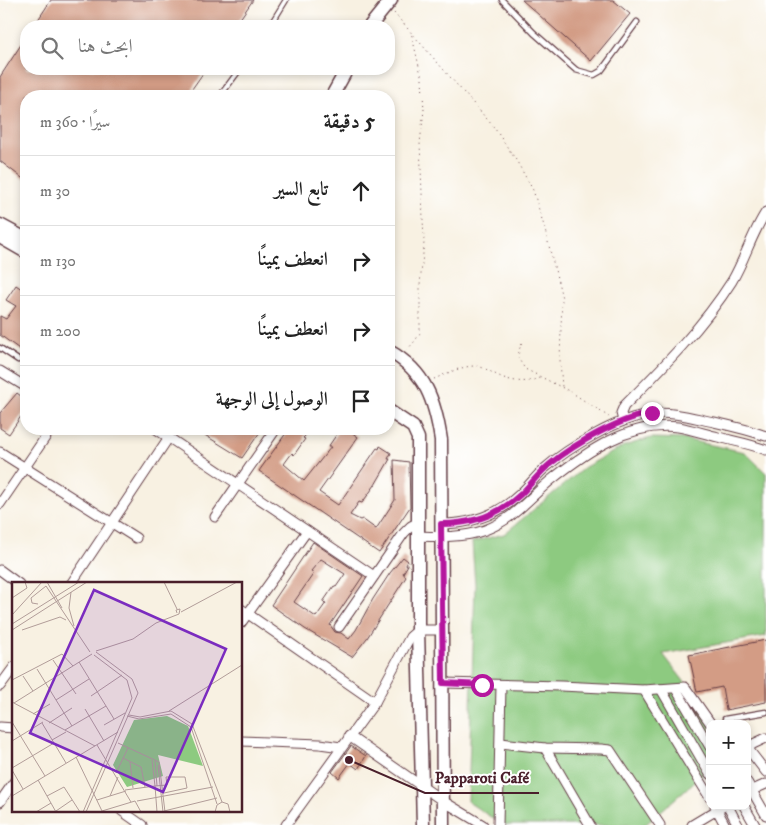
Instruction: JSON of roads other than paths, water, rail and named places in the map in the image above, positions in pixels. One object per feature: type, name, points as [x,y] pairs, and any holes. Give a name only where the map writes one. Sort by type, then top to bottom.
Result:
[{"type":"street","points":[[375,20],[389,2]]},
{"type":"street","points":[[335,90],[344,75]]},
{"type":"street","points":[[620,422],[624,406],[659,371],[718,302],[733,279],[766,212]]},
{"type":"street","points":[[0,224],[20,236]]},
{"type":"street","points":[[0,237],[20,249]]},
{"type":"street","points":[[395,356],[416,373],[425,385],[434,403],[441,440],[443,825]]},
{"type":"street","points":[[0,371],[20,383]]},
{"type":"street","points":[[441,530],[495,512],[514,500],[542,471],[562,455],[620,422],[643,415],[672,413],[744,429],[766,436]]},
{"type":"street","points":[[395,415],[413,427],[418,438],[418,630],[423,825]]},
{"type":"street","points":[[339,627],[404,533],[411,526],[417,530],[441,530],[467,535],[485,530],[520,510],[551,480],[609,441],[638,430],[678,427],[766,450]]},
{"type":"street","points":[[0,504],[47,435]]},
{"type":"street","points":[[166,435],[374,576]]},
{"type":"street","points":[[215,517],[272,435]]},
{"type":"street","points":[[72,582],[169,437]]},
{"type":"street","points":[[0,452],[136,538]]},
{"type":"street","points":[[307,531],[245,611],[375,702]]},
{"type":"street","points":[[0,570],[16,582]]},
{"type":"street","points":[[286,825],[375,702],[413,633],[418,630],[442,630]]},
{"type":"street","points":[[0,686],[12,670]]},
{"type":"street","points":[[443,683],[644,690],[685,688],[708,720]]},
{"type":"street","points":[[498,825],[501,685]]},
{"type":"street","points":[[676,689],[706,740]]},
{"type":"street","points":[[644,690],[706,791]]},
{"type":"street","points":[[661,690],[706,767]]},
{"type":"street","points":[[349,736],[443,801],[484,825]]},
{"type":"street","points":[[766,738],[751,746],[749,750],[766,772]]},
{"type":"street","points":[[242,741],[312,743],[341,747]]},
{"type":"street","points":[[501,743],[545,748],[610,750],[660,825]]},
{"type":"street","points":[[545,748],[590,825]]},
{"type":"street","points":[[751,788],[766,784]]},
{"type":"street","points":[[0,802],[12,785]]},
{"type":"street","points":[[751,791],[766,815]]},
{"type":"street","points":[[692,825],[714,810]]},
{"type":"street","points":[[720,810],[725,825]]},
{"type":"street","points":[[730,810],[738,825]]},
{"type":"street","points":[[746,810],[755,825]]},
{"type":"street","points":[[123,812],[136,823]]},
{"type":"lane","points":[[274,20],[286,0]]},
{"type":"lane","points":[[502,0],[534,33],[576,70],[594,75],[600,72],[637,22]]},
{"type":"lane","points":[[224,90],[236,75]]},
{"type":"lane","points":[[0,348],[18,360]]},
{"type":"lane","points":[[725,719],[766,712]]},
{"type":"place","name":"Papparoti Café","points":[[349,760]]}]
